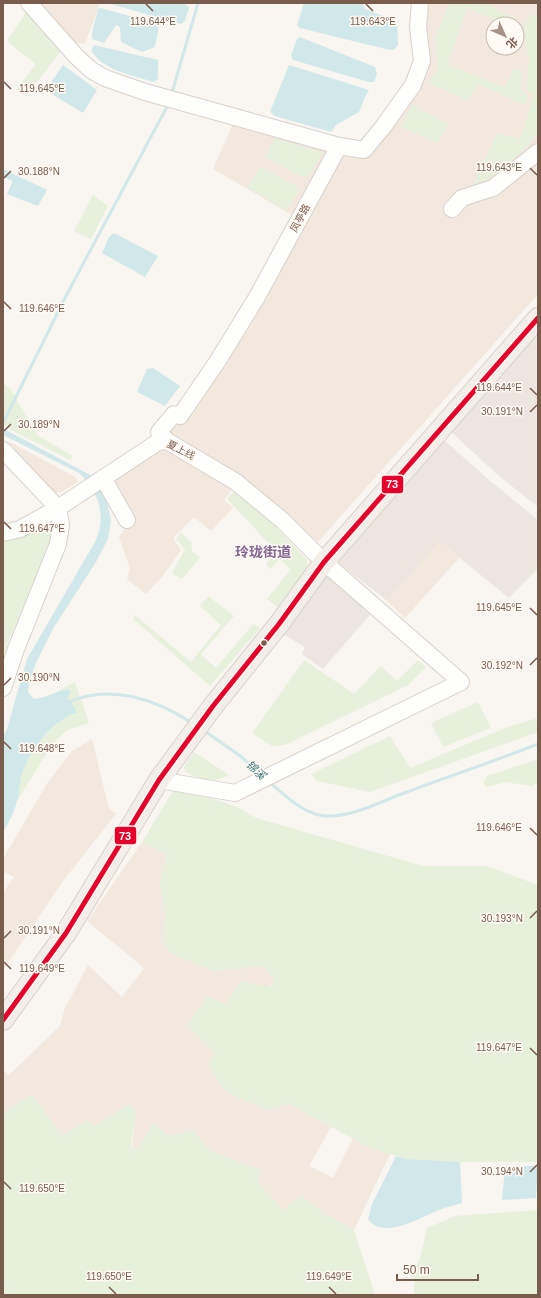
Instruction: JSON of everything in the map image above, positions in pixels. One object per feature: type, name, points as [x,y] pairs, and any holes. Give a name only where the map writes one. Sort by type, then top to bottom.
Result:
[{"type":"main road","points":[[3,1020],[66,933],[159,780],[213,706],[279,624],[324,562],[538,318]]},
{"type":"main road","points":[[3,1000],[57,924],[121,844]]},
{"type":"street","points":[[29,3],[76,56],[91,70],[105,78],[145,92],[340,146],[364,150],[383,127],[413,85],[422,61],[418,27],[420,3]]},
{"type":"street","name":"凤亭路","points":[[167,441],[159,432],[174,414],[180,416],[218,362],[257,297],[340,146]]},
{"type":"street","points":[[452,209],[462,198],[492,188],[538,152]]},
{"type":"street","name":"夏上线","points":[[3,534],[20,529],[58,508],[158,442],[167,441],[236,482],[282,520],[324,562],[461,682],[235,793],[159,780]]},
{"type":"street","points":[[3,450],[58,508],[61,525],[58,544],[16,649],[3,688]]},
{"type":"street","points":[[102,478],[127,520]]},
{"type":"shaded area","points":[[38,3],[100,3],[85,44],[75,43]]},
{"type":"shaded area","points":[[424,3],[538,3],[538,294],[318,542],[164,434],[341,153],[367,159],[427,75],[423,27]]},
{"type":"shaded area","points":[[234,122],[327,150],[292,215],[213,169]]},
{"type":"shaded area","points":[[538,327],[538,507],[499,476],[451,432]]},
{"type":"shaded area","points":[[443,439],[488,479],[538,520],[538,569],[509,598],[440,542],[387,601],[335,560]]},
{"type":"shaded area","points":[[10,442],[75,477],[78,482],[57,493],[51,490],[8,447]]},
{"type":"shaded area","points":[[160,447],[178,453],[233,488],[224,500],[233,508],[211,531],[194,517],[173,538],[181,550],[162,577],[146,594],[127,579],[130,568],[119,537],[135,513],[123,504],[112,478]]},
{"type":"shaded area","points":[[440,542],[459,558],[405,618],[387,601]]},
{"type":"shaded area","points":[[326,572],[373,611],[323,669],[302,654],[305,647],[279,632]]},
{"type":"shaded area","points":[[92,739],[109,809],[116,814],[63,881],[3,970],[3,893],[14,877],[3,871],[3,859],[48,782],[72,751]]},
{"type":"shaded area","points":[[142,842],[167,854],[160,882],[165,912],[164,942],[214,971],[263,966],[275,979],[215,1053],[266,1110],[290,1104],[331,1127],[309,1166],[333,1178],[353,1138],[366,1146],[390,1154],[354,1230],[322,1212],[301,1195],[283,1211],[258,1183],[210,1151],[193,1130],[139,1150],[132,1147],[136,1111],[94,1127],[88,1120],[62,1136],[32,1094],[3,1113],[3,1070],[9,1075],[60,1026],[65,1008],[88,965],[122,997],[144,968],[87,921]]},
{"type":"green space","points":[[448,3],[494,3],[492,8],[511,16],[485,16],[467,8],[447,65],[505,87],[514,68],[523,72],[521,90],[528,96],[524,105],[479,84],[468,100],[428,83],[438,69],[435,38],[448,7]]},
{"type":"green space","points":[[28,10],[62,50],[26,96],[16,90],[36,64],[9,43],[8,39]]},
{"type":"green space","points":[[532,14],[538,16],[538,134],[500,171],[482,182],[473,185],[497,133],[520,140],[534,95],[526,88],[529,62],[525,39],[525,24]]},
{"type":"green space","points":[[412,105],[448,124],[437,143],[401,127]]},
{"type":"green space","points":[[275,138],[323,153],[306,179],[265,157]]},
{"type":"green space","points":[[260,167],[300,188],[287,210],[248,188]]},
{"type":"green space","points":[[93,195],[108,206],[91,239],[74,231]]},
{"type":"green space","points":[[3,383],[11,390],[37,435],[73,456],[70,460],[9,429],[3,423]]},
{"type":"green space","points":[[235,490],[271,522],[307,560],[307,568],[277,607],[267,599],[291,569],[279,559],[271,569],[266,565],[275,550],[227,499]]},
{"type":"green space","points":[[44,523],[50,526],[52,532],[50,545],[8,642],[3,658],[3,540]]},
{"type":"green space","points":[[181,533],[191,542],[192,551],[200,557],[182,579],[172,573],[185,549],[176,539]]},
{"type":"green space","points":[[208,596],[234,616],[201,654],[216,668],[253,624],[260,628],[210,686],[133,619],[135,615],[191,662],[221,625],[200,606]]},
{"type":"green space","points":[[304,660],[354,694],[381,666],[397,681],[418,660],[426,667],[408,685],[285,745],[272,746],[252,733]]},
{"type":"green space","points":[[75,682],[89,723],[67,730],[53,743],[17,801],[22,774],[36,746],[58,722],[76,713],[76,709],[66,698],[71,692],[68,689],[58,691]]},
{"type":"green space","points":[[478,702],[491,728],[443,747],[431,723]]},
{"type":"green space","points":[[538,718],[538,732],[370,792],[317,781],[311,774],[390,736],[410,768],[505,728]]},
{"type":"green space","points":[[194,752],[229,775],[216,780],[207,780],[198,778],[186,772],[184,767]]},
{"type":"green space","points":[[538,759],[538,782],[532,786],[505,782],[486,787],[483,782],[487,776]]},
{"type":"green space","points":[[173,791],[227,803],[256,818],[423,866],[487,866],[538,885],[538,1162],[448,1162],[406,1159],[366,1146],[290,1104],[266,1110],[226,1092],[208,1065],[215,1053],[187,1025],[208,996],[226,1005],[240,981],[270,987],[275,979],[263,966],[214,971],[170,953],[164,942],[165,912],[160,882],[167,854],[142,842]]},
{"type":"green space","points":[[32,1094],[62,1136],[88,1120],[94,1126],[129,1104],[136,1111],[131,1147],[138,1150],[153,1122],[168,1136],[193,1130],[210,1151],[261,1170],[258,1183],[283,1210],[301,1195],[322,1212],[354,1230],[375,1295],[3,1295],[3,1113]]},
{"type":"green space","points":[[538,1210],[538,1295],[414,1295],[415,1268],[420,1259],[427,1228],[455,1216]]},
{"type":"water","points":[[107,3],[183,3],[189,7],[185,21],[181,24]]},
{"type":"water","points":[[304,3],[362,3],[365,9],[397,21],[398,45],[395,49],[390,50],[300,28],[297,25]]},
{"type":"water","points":[[101,8],[158,24],[159,26],[155,47],[142,52],[121,42],[120,27],[116,25],[104,43],[92,39],[98,9]]},
{"type":"water","points":[[300,37],[375,67],[377,74],[374,82],[369,82],[293,60],[291,56],[297,39]]},
{"type":"water","points":[[94,45],[158,60],[158,79],[154,82],[110,68],[96,57],[91,50]]},
{"type":"water","points":[[63,65],[97,90],[83,113],[50,93],[47,88]]},
{"type":"water","points":[[289,65],[369,90],[359,112],[336,125],[331,132],[275,116],[270,112]]},
{"type":"water","points":[[3,169],[47,190],[38,206],[7,194],[13,181],[3,177]]},
{"type":"water","points":[[114,233],[158,256],[145,277],[102,253],[109,237]]},
{"type":"water","points":[[153,368],[180,386],[165,406],[137,392],[147,369]]},
{"type":"water","points":[[4,429],[92,476],[105,491],[111,520],[108,539],[96,562],[54,627],[36,663],[29,683],[28,692],[34,699],[68,689],[71,692],[67,698],[76,709],[76,713],[58,722],[36,746],[21,777],[18,798],[3,832],[3,737],[7,729],[27,659],[95,542],[99,533],[100,523],[99,505],[96,496],[92,488],[79,473],[3,435]]},
{"type":"water","points":[[396,1156],[406,1159],[460,1162],[462,1203],[442,1209],[413,1222],[392,1228],[383,1228],[375,1225],[368,1219],[372,1204]]},
{"type":"water","points":[[508,1166],[534,1166],[538,1168],[536,1198],[502,1200],[505,1168]]},
{"type":"waterway","points":[[172,93],[198,3]]},
{"type":"waterway","points":[[3,423],[66,296],[169,103]]},
{"type":"waterway","name":"锦溪","points":[[67,703],[83,697],[99,694],[131,696],[163,707],[192,723]]},
{"type":"waterway","name":"锦溪","points":[[203,730],[239,755],[261,774]]},
{"type":"waterway","name":"锦溪","points":[[269,782],[295,804],[310,812],[318,815],[336,816],[367,808],[538,744]]},
{"type":"transit line","name":"73","points":[[3,1020],[66,933],[159,780],[213,706],[279,624],[324,562],[538,318]]},
{"type":"district","name":"玲珑街道","points":[[263,552]]}]
